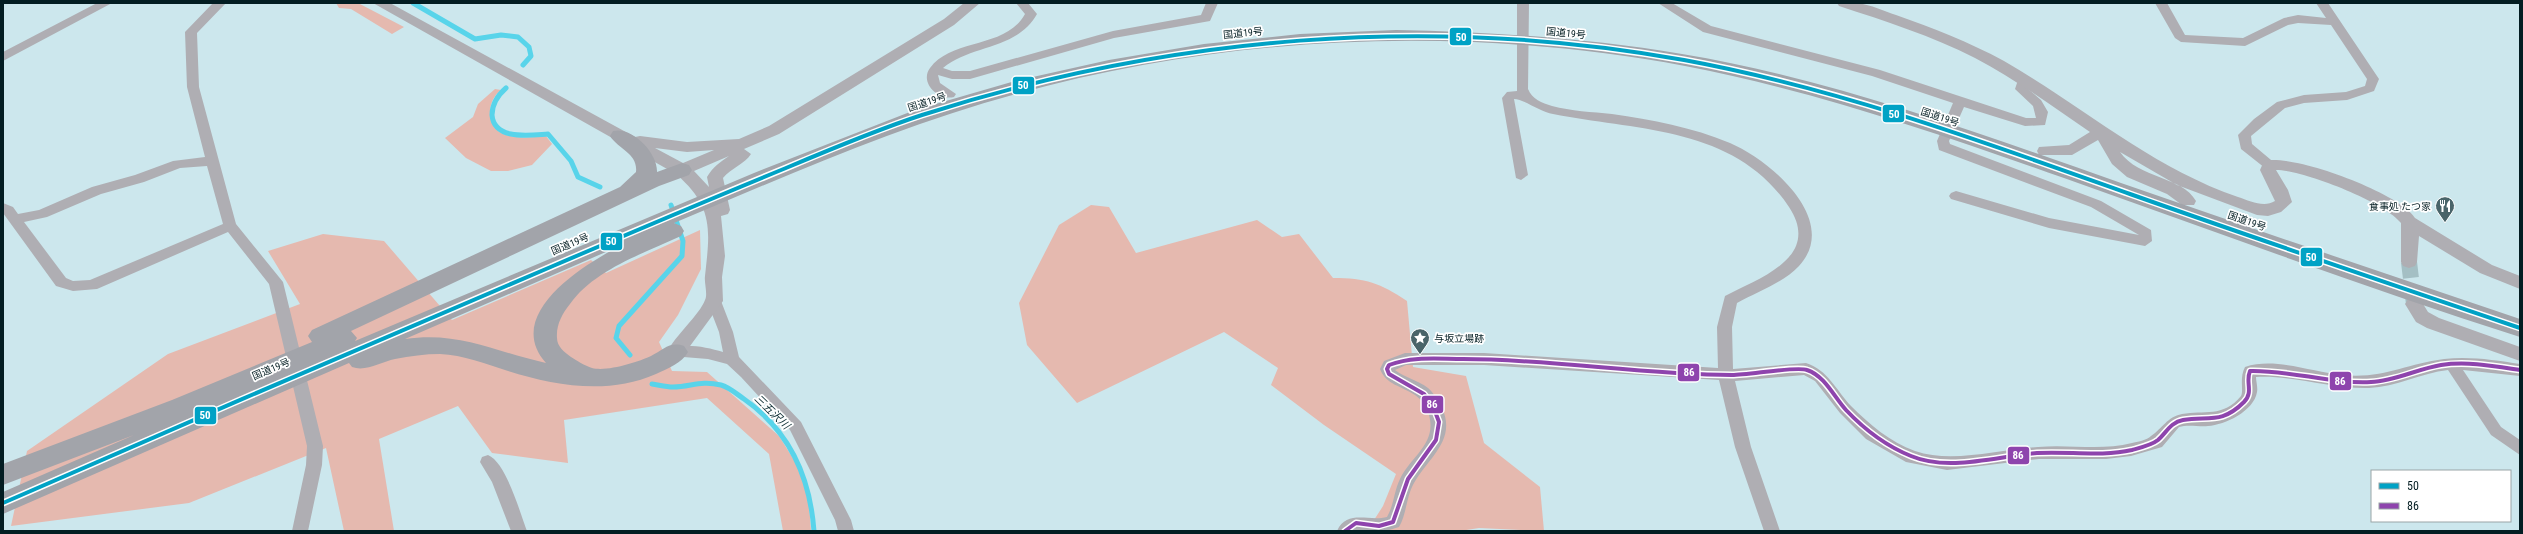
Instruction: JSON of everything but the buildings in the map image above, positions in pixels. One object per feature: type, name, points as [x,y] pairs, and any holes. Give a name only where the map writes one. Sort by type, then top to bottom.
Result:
[{"type":"highway","name":"国道19号","points":[[3,503],[651,225],[950,94],[1067,62],[1192,39],[1260,31],[1344,26],[1421,24],[1484,27],[1610,38],[1749,63],[1870,95],[2045,151],[2520,314]]},
{"type":"highway","name":"国道19号","points":[[793,163],[873,141],[920,116],[1035,82],[1137,60],[1294,39],[1384,35],[1474,36],[1616,50],[1683,60],[1744,73],[1852,101],[2035,160],[2520,328]]},
{"type":"highway","points":[[616,198],[640,180],[648,170],[644,157],[620,136]]},
{"type":"highway","points":[[588,377],[565,365],[546,346],[545,334],[552,309],[568,292],[651,225],[793,163]]},
{"type":"highway","points":[[5,474],[164,402],[279,354],[616,198],[682,170]]},
{"type":"highway","name":"国道19号","points":[[5,474],[651,225]]},
{"type":"highway","points":[[68,474],[190,435],[367,358],[402,350],[428,346],[451,346],[536,370],[588,377],[620,377],[649,368],[676,352]]},
{"type":"street","points":[[3,57],[106,3]]},
{"type":"street","points":[[220,3],[191,32],[193,87],[230,226],[276,282],[315,446],[314,464],[300,531]]},
{"type":"street","points":[[380,3],[682,170],[698,184],[709,199],[716,235],[714,302],[726,332],[732,360]]},
{"type":"street","points":[[682,170],[774,130],[949,22],[973,3]]},
{"type":"street","points":[[950,94],[936,89],[932,84],[931,77],[935,69],[945,60],[953,56],[1016,33],[1028,22],[1031,14],[1022,3]]},
{"type":"street","points":[[935,69],[944,74],[956,77],[970,75],[1113,35],[1206,18],[1212,3]]},
{"type":"street","points":[[1523,3],[1523,92],[1533,102],[1552,110],[1681,130],[1706,138],[1750,158],[1774,177],[1794,201],[1806,226],[1803,247],[1789,267],[1730,300],[1724,319],[1722,338],[1726,374],[1745,459],[1772,531]]},
{"type":"street","points":[[1664,3],[1707,29],[1876,73],[1959,106],[2025,122],[2041,122],[2043,112],[2039,106],[2021,89],[2023,80]]},
{"type":"street","points":[[1844,3],[1935,34],[1999,65],[2174,176],[2210,193],[2257,209],[2273,209],[2284,202],[2280,190],[2270,177],[2268,170],[2270,166]]},
{"type":"street","points":[[2161,3],[2181,38],[2245,42],[2284,22],[2298,19],[2334,22]]},
{"type":"street","points":[[2322,3],[2373,79],[2370,88],[2347,96],[2304,99],[2281,105],[2258,122],[2244,135],[2246,146],[2270,166],[2284,164],[2361,190],[2390,204],[2401,212],[2409,222],[2486,269],[2520,283]]},
{"type":"street","points":[[1521,175],[1508,98],[1511,95],[1523,92]]},
{"type":"street","points":[[1956,196],[2020,217],[2089,233],[2145,241],[2146,233],[2096,204],[1944,147],[1943,141],[1959,106]]},
{"type":"street","points":[[716,235],[723,217],[716,177],[733,160],[768,140],[774,130]]},
{"type":"street","points":[[2045,151],[2072,150],[2102,131]]},
{"type":"street","points":[[2102,131],[2118,161],[2125,168],[2176,190],[2188,201]]},
{"type":"street","points":[[620,136],[649,144],[687,147],[732,144],[754,140]]},
{"type":"street","points":[[14,219],[42,214],[97,190],[139,179],[178,164],[213,161]]},
{"type":"street","points":[[3,208],[14,219],[61,282],[72,286],[92,285],[230,226]]},
{"type":"street","points":[[2409,222],[2409,262]]},
{"type":"street","points":[[676,352],[714,302]]},
{"type":"street","points":[[2414,304],[2422,317],[2434,323],[2520,354]]},
{"type":"street","points":[[676,352],[708,353],[732,360],[746,373],[796,426],[843,520],[846,531]]},
{"type":"street","points":[[1345,531],[1356,523],[1378,526],[1393,522],[1398,514],[1408,480],[1422,463],[1437,440],[1440,430],[1438,417],[1427,396],[1389,374],[1389,365],[1406,359],[1484,359],[1726,374],[1797,369],[1812,371],[1820,377],[1845,410],[1872,435],[1912,457],[1947,462],[2039,453],[2106,453],[2131,450],[2156,442],[2174,423],[2183,420],[2209,420],[2221,418],[2235,409],[2246,400],[2250,392],[2248,375],[2250,371],[2272,370],[2326,380],[2371,382],[2390,380],[2434,366],[2492,366],[2520,370]]},
{"type":"street","points":[[2452,365],[2496,431],[2520,449]]},
{"type":"street","points":[[488,462],[499,479],[519,531]]},
{"type":"shaded area","points":[[336,3],[358,3],[404,27],[392,34],[351,9],[339,8]]},
{"type":"shaded area","points":[[495,89],[501,90],[492,101],[490,114],[494,127],[499,132],[516,137],[546,136],[552,144],[532,165],[508,171],[491,171],[466,158],[445,138],[473,117],[478,104]]},
{"type":"shaded area","points":[[1091,205],[1109,207],[1136,253],[1257,220],[1282,237],[1299,234],[1333,278],[1355,279],[1372,283],[1389,290],[1407,301],[1413,367],[1466,376],[1484,443],[1540,487],[1544,531],[1479,528],[1460,531],[1367,531],[1383,506],[1396,474],[1324,425],[1271,385],[1278,368],[1224,332],[1077,403],[1027,345],[1019,303],[1059,225]]},
{"type":"shaded area","points":[[700,230],[701,269],[678,315],[659,342],[672,371],[707,372],[779,436],[799,468],[809,503],[811,531],[783,531],[769,454],[707,398],[564,420],[568,463],[492,453],[458,406],[379,439],[394,531],[344,531],[326,448],[189,503],[11,526],[27,451],[168,354],[300,304],[268,251],[323,234],[384,241],[452,320],[591,260],[606,273]]},
{"type":"waterway","points":[[413,3],[475,39],[501,35],[518,37],[529,47],[531,56],[523,65]]},
{"type":"waterway","points":[[506,88],[496,100],[492,111],[494,123],[499,129],[514,135],[548,134],[571,161],[578,177],[600,187]]},
{"type":"waterway","points":[[630,355],[616,338],[619,326],[682,256],[683,241],[671,205]]},
{"type":"waterway","name":"三五沢川","points":[[652,384],[673,387],[701,383],[721,385],[733,391],[760,412],[774,426],[795,457],[808,492],[814,531]]},
{"type":"tunnel","points":[[2409,262],[2414,304]]},
{"type":"transit line","name":"50","points":[[3,503],[568,259],[761,178],[902,122],[1015,87],[1109,66],[1204,50],[1300,40],[1396,35],[1493,37],[1589,46],[1684,60],[1743,72],[1916,120],[2029,158],[2284,248],[2520,328]]},
{"type":"transit line","name":"86","points":[[1345,531],[1356,523],[1379,526],[1393,522],[1398,512],[1405,484],[1432,448],[1439,432],[1439,422],[1436,412],[1426,396],[1414,387],[1389,374],[1387,369],[1389,365],[1405,359],[1484,359],[1733,375],[1806,369],[1820,377],[1845,409],[1872,435],[1912,457],[1947,463],[2039,453],[2106,453],[2131,450],[2156,442],[2174,423],[2183,420],[2209,420],[2221,417],[2235,409],[2246,400],[2250,392],[2248,375],[2250,371],[2280,371],[2341,381],[2371,382],[2386,380],[2432,367],[2454,364],[2476,364],[2520,370]]},
{"type":"place","name":"食事処 たつ家","points":[[2445,223]]},
{"type":"place","name":"与坂立場跡","points":[[1420,355]]}]
